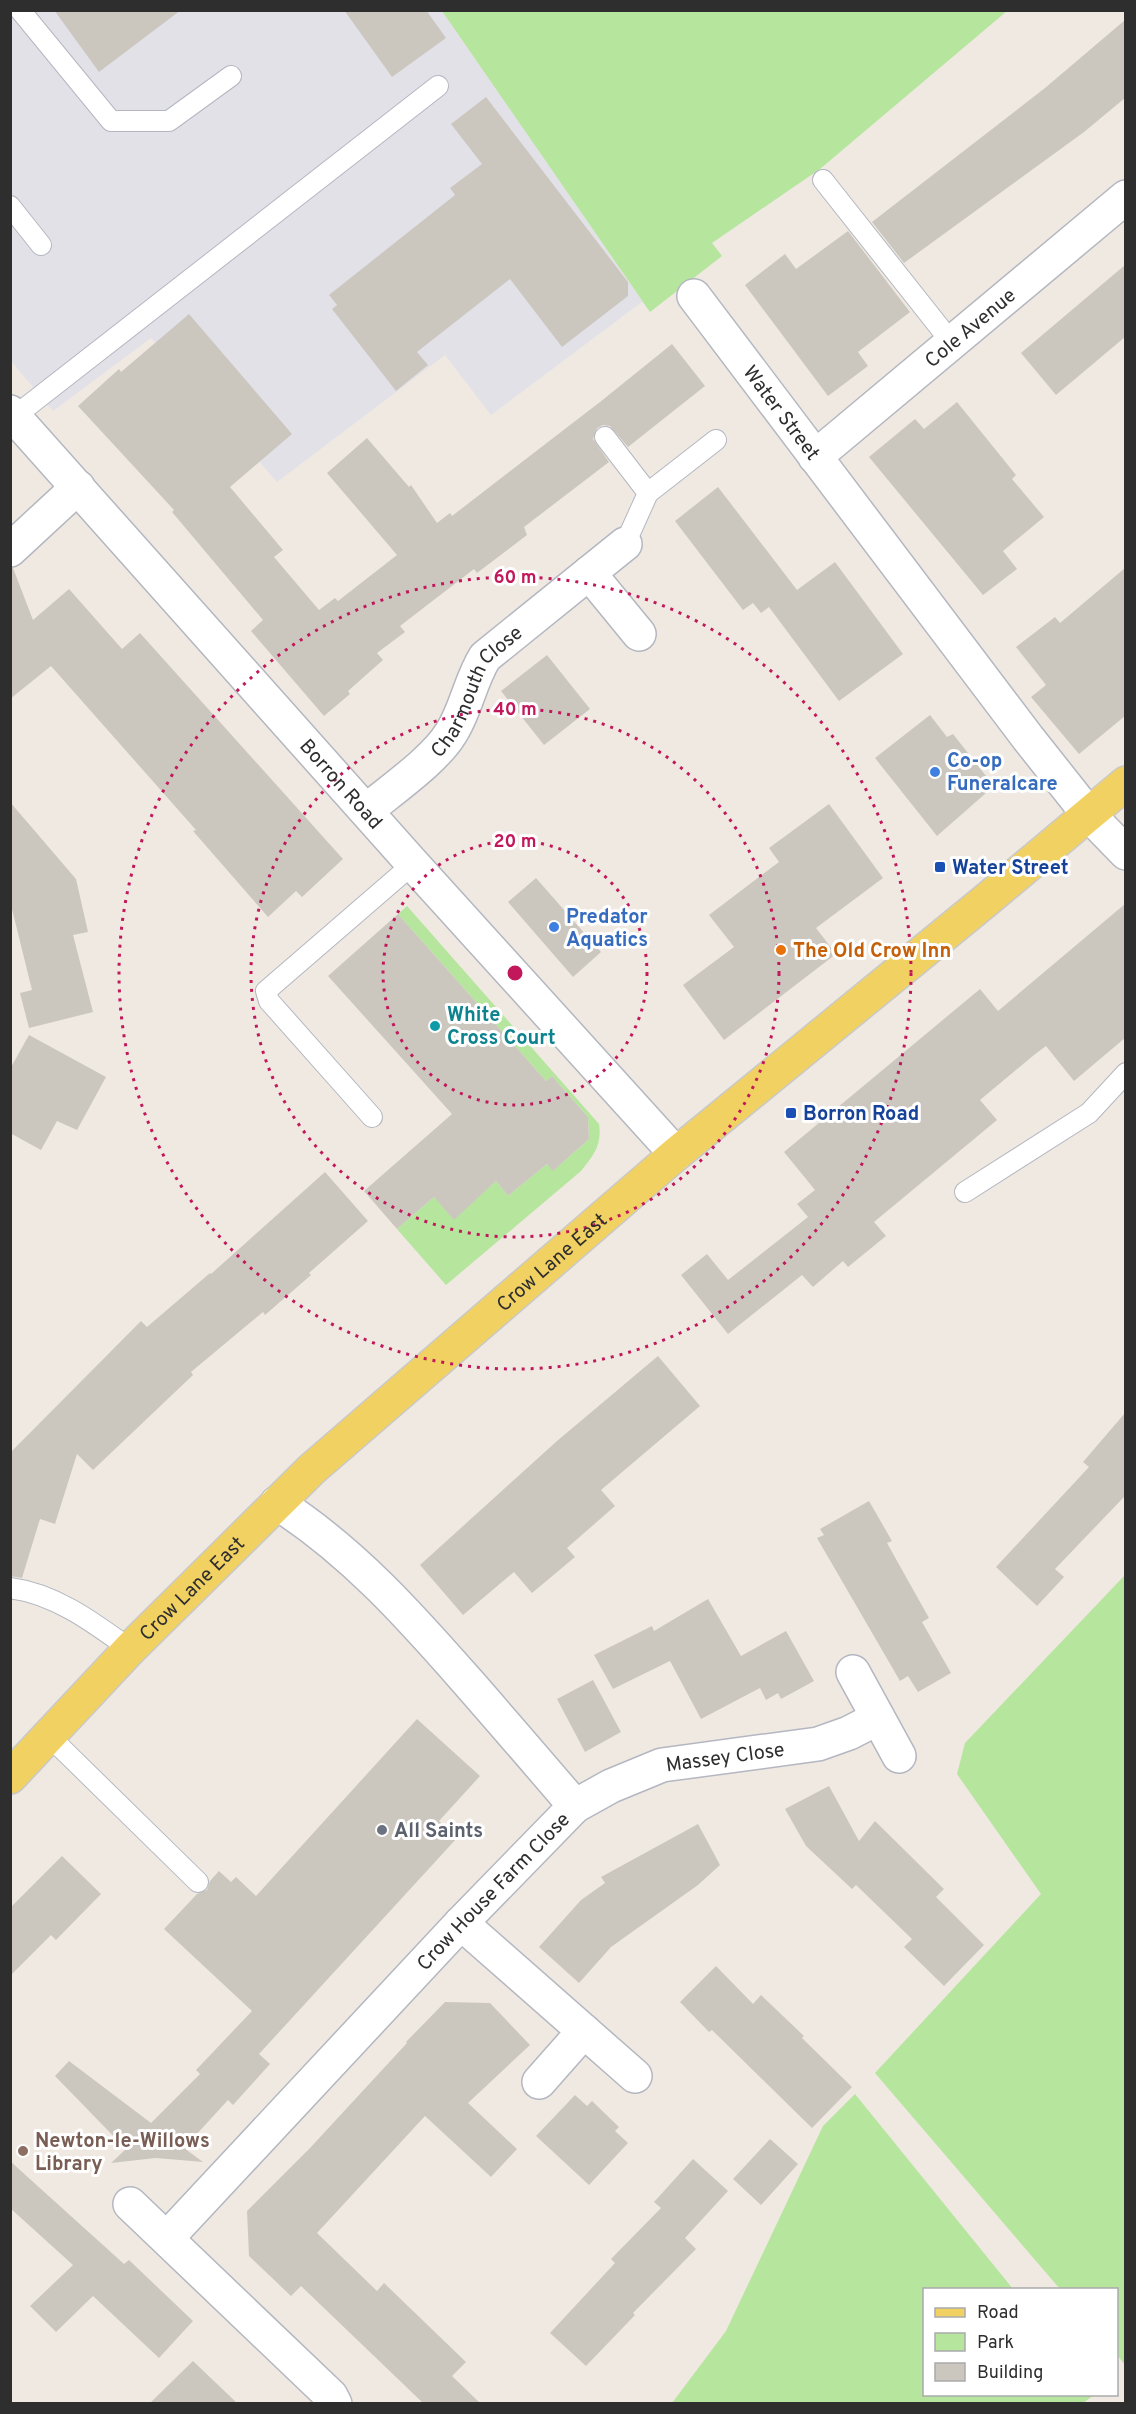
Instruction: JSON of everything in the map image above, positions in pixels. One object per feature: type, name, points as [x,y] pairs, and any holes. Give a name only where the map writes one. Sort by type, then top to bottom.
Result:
[{"type":"main road","name":"Crow Lane East","points":[[10,1776],[130,1649],[277,1503],[353,1432],[676,1154],[1125,783]]},
{"type":"street","name":"Cole Avenue","points":[[815,457],[1125,197]]},
{"type":"street","name":"Water Street","points":[[694,296],[1028,738],[1089,815],[1125,854]]},
{"type":"street","name":"Borron Road","points":[[13,414],[413,864],[676,1154]]},
{"type":"street","points":[[10,550],[78,487]]},
{"type":"street","name":"Charmouth Close","points":[[366,811],[438,750],[452,733],[475,673],[484,657],[625,544]]},
{"type":"street","points":[[589,573],[639,634]]},
{"type":"street","name":"Crow House Farm Close","points":[[167,2238],[461,1923],[575,1806],[412,1617],[374,1579],[308,1523],[277,1503]]},
{"type":"street","points":[[853,1672],[899,1756]]},
{"type":"street","name":"Massey Close","points":[[575,1806],[611,1786],[662,1764],[818,1744],[878,1718]]},
{"type":"street","points":[[461,1923],[635,2076]]},
{"type":"street","points":[[539,2082],[584,2031]]},
{"type":"street","points":[[130,2204],[331,2396],[335,2403]]},
{"type":"lane","points":[[20,10],[111,121],[169,121],[231,76]]},
{"type":"lane","points":[[13,414],[438,86]]},
{"type":"lane","points":[[824,180],[952,343]]},
{"type":"lane","points":[[10,206],[41,245]]},
{"type":"lane","points":[[605,437],[648,493]]},
{"type":"lane","points":[[625,544],[648,493],[717,440]]},
{"type":"lane","points":[[372,1117],[269,1001],[266,991],[413,864]]},
{"type":"lane","points":[[965,1192],[1089,1113],[1125,1073]]},
{"type":"lane","points":[[10,1588],[31,1591],[47,1597],[96,1625],[130,1649]]},
{"type":"lane","points":[[49,1736],[198,1882]]},
{"type":"shaded area","points":[[10,11],[442,11],[650,312],[642,302],[491,415],[445,355],[277,482],[151,338],[53,411],[11,361]]},
{"type":"green space","points":[[442,11],[1007,11],[820,169],[712,243],[722,256],[650,312]]},
{"type":"green space","points":[[407,906],[599,1124],[600,1131],[596,1149],[581,1171],[446,1285],[397,1229],[434,1197],[454,1219],[496,1181],[508,1196],[547,1164],[554,1170],[589,1139],[588,1117],[552,1076],[546,1081],[398,914]]},
{"type":"green space","points":[[1125,1575],[1125,2365],[1118,2356],[1118,2288],[1059,2288],[875,2073],[1041,1894],[957,1774],[965,1743]]},
{"type":"green space","points":[[855,2094],[1012,2288],[923,2288],[923,2396],[1093,2396],[1083,2403],[672,2403],[726,2331],[823,2126]]},
{"type":"building","points":[[54,10],[181,10],[99,72]]},
{"type":"building","points":[[344,10],[426,10],[446,38],[392,77]]},
{"type":"building","points":[[1125,20],[1125,98],[1084,132],[904,263],[872,222],[1045,88]]},
{"type":"building","points":[[486,97],[628,282],[628,296],[562,347],[510,279],[417,352],[428,365],[396,391],[332,309],[337,305],[329,295],[455,195],[450,188],[482,164],[451,124]]},
{"type":"building","points":[[848,231],[910,312],[858,352],[868,366],[828,396],[745,285],[785,254],[796,269]]},
{"type":"building","points":[[1125,265],[1125,337],[1056,395],[1021,353]]},
{"type":"building","points":[[189,314],[292,434],[230,487],[283,550],[274,557],[319,610],[335,598],[338,601],[397,555],[327,473],[367,438],[409,487],[411,485],[437,523],[450,513],[452,516],[672,344],[705,386],[628,447],[610,426],[603,425],[597,428],[593,439],[609,462],[524,527],[527,535],[477,573],[474,569],[400,626],[405,632],[377,653],[383,660],[348,691],[350,694],[324,716],[251,631],[263,620],[172,512],[174,510],[78,406],[119,369],[121,372]]},
{"type":"building","points":[[957,402],[1016,475],[1012,479],[1044,517],[1003,551],[1017,569],[983,595],[869,457],[915,419],[924,429]]},
{"type":"building","points":[[718,487],[797,590],[835,562],[903,654],[839,701],[769,607],[761,613],[753,603],[743,610],[675,521]]},
{"type":"building","points":[[10,568],[13,568],[33,620],[69,589],[122,649],[140,633],[343,859],[302,897],[296,891],[268,917],[193,831],[196,830],[51,666],[10,699]]},
{"type":"building","points":[[1125,568],[1125,716],[1079,754],[1031,697],[1046,685],[1016,647],[1055,617],[1060,623]]},
{"type":"building","points":[[547,655],[590,709],[544,745],[501,691]]},
{"type":"building","name":"Co-op Funeralcare","points":[[930,715],[947,737],[953,734],[994,786],[937,836],[875,758]]},
{"type":"building","points":[[10,802],[76,879],[88,932],[73,935],[93,1012],[29,1028],[20,993],[32,990],[10,901]]},
{"type":"building","name":"The Old Crow Inn","points":[[829,804],[883,878],[816,928],[836,954],[724,1040],[683,985],[734,947],[709,915],[779,862],[769,848]]},
{"type":"building","name":"Predator Aquatics","points":[[536,878],[601,952],[573,977],[508,902]]},
{"type":"building","points":[[1125,904],[1125,1038],[1074,1081],[1046,1046],[980,1100],[997,1120],[874,1222],[886,1236],[848,1267],[843,1261],[813,1287],[802,1275],[728,1334],[681,1275],[707,1254],[728,1280],[808,1217],[797,1204],[815,1190],[784,1152],[980,989],[998,1011]]},
{"type":"building","name":"White Cross Court","points":[[398,914],[546,1081],[552,1076],[588,1117],[589,1139],[553,1171],[547,1164],[508,1196],[496,1181],[454,1220],[434,1197],[397,1229],[364,1191],[452,1114],[328,976]]},
{"type":"building","points":[[29,1035],[106,1077],[77,1130],[57,1121],[41,1150],[10,1133],[10,1069]]},
{"type":"building","points":[[325,1172],[368,1221],[265,1315],[263,1312],[191,1372],[193,1375],[93,1470],[77,1454],[55,1524],[40,1519],[22,1578],[10,1576],[10,1453],[141,1321],[147,1327],[211,1274]]},
{"type":"building","points":[[658,1356],[700,1406],[601,1490],[615,1506],[567,1548],[575,1557],[532,1593],[514,1572],[463,1615],[420,1565],[557,1441]]},
{"type":"building","points":[[1125,1413],[1125,1499],[1124,1497],[1055,1569],[1064,1577],[1037,1606],[996,1567],[1089,1467],[1083,1462]]},
{"type":"building","points":[[869,1501],[892,1541],[887,1543],[929,1618],[922,1622],[951,1673],[918,1692],[908,1676],[900,1681],[817,1538],[824,1535],[820,1529]]},
{"type":"building","points":[[708,1599],[741,1656],[786,1631],[814,1681],[781,1699],[778,1693],[766,1700],[760,1688],[701,1719],[670,1661],[613,1689],[594,1655],[652,1626],[654,1631]]},
{"type":"building","points":[[593,1680],[621,1732],[585,1752],[557,1699]]},
{"type":"building","points":[[417,1719],[480,1776],[439,1821],[457,1838],[259,2054],[270,2064],[233,2105],[228,2100],[184,2148],[203,2162],[156,2158],[111,2163],[126,2149],[55,2076],[69,2061],[151,2123],[200,2074],[196,2070],[252,2011],[164,1929],[197,1894],[207,1890],[210,1881],[219,1871],[231,1882],[236,1877],[256,1896]]},
{"type":"building","points":[[829,1786],[859,1841],[875,1821],[944,1889],[936,1897],[984,1945],[944,1986],[904,1947],[912,1939],[856,1885],[852,1889],[806,1846],[785,1809]]},
{"type":"building","points":[[698,1824],[720,1865],[698,1885],[611,1947],[579,1983],[539,1947],[581,1900],[605,1883],[601,1877]]},
{"type":"building","points":[[62,1856],[101,1894],[56,1940],[51,1935],[10,1976],[10,1908]]},
{"type":"building","points":[[716,1966],[753,2004],[761,1995],[852,2087],[812,2128],[712,2030],[709,2032],[680,2002]]},
{"type":"building","points":[[445,2002],[490,2003],[530,2045],[468,2103],[517,2149],[491,2177],[425,2116],[317,2233],[377,2291],[384,2283],[466,2362],[452,2376],[480,2403],[423,2403],[301,2286],[291,2296],[249,2256],[247,2211],[310,2148]]},
{"type":"building","points":[[575,2095],[587,2106],[592,2101],[619,2127],[615,2131],[628,2143],[589,2185],[536,2136]]},
{"type":"building","points":[[770,2139],[798,2164],[761,2205],[733,2179]]},
{"type":"building","points":[[693,2159],[728,2191],[685,2238],[696,2249],[633,2313],[635,2315],[586,2366],[550,2333],[615,2263],[611,2259],[661,2208],[654,2202]]},
{"type":"building","points":[[10,2161],[124,2264],[129,2260],[193,2321],[159,2358],[93,2296],[56,2332],[30,2306],[73,2265],[10,2208]]},
{"type":"building","points":[[193,2361],[237,2403],[150,2403]]},
{"type":"place","name":"Co-op Funeralcare","points":[[935,772]]},
{"type":"place","name":"Water Street","points":[[940,867]]},
{"type":"place","name":"Predator Aquatics","points":[[554,927]]},
{"type":"place","name":"The Old Crow Inn","points":[[781,950]]},
{"type":"place","name":"White Cross Court","points":[[435,1026]]},
{"type":"place","name":"Borron Road","points":[[791,1113]]},
{"type":"place","name":"All Saints","points":[[382,1830]]},
{"type":"place","name":"Newton-le-Willows Library","points":[[23,2151]]}]
